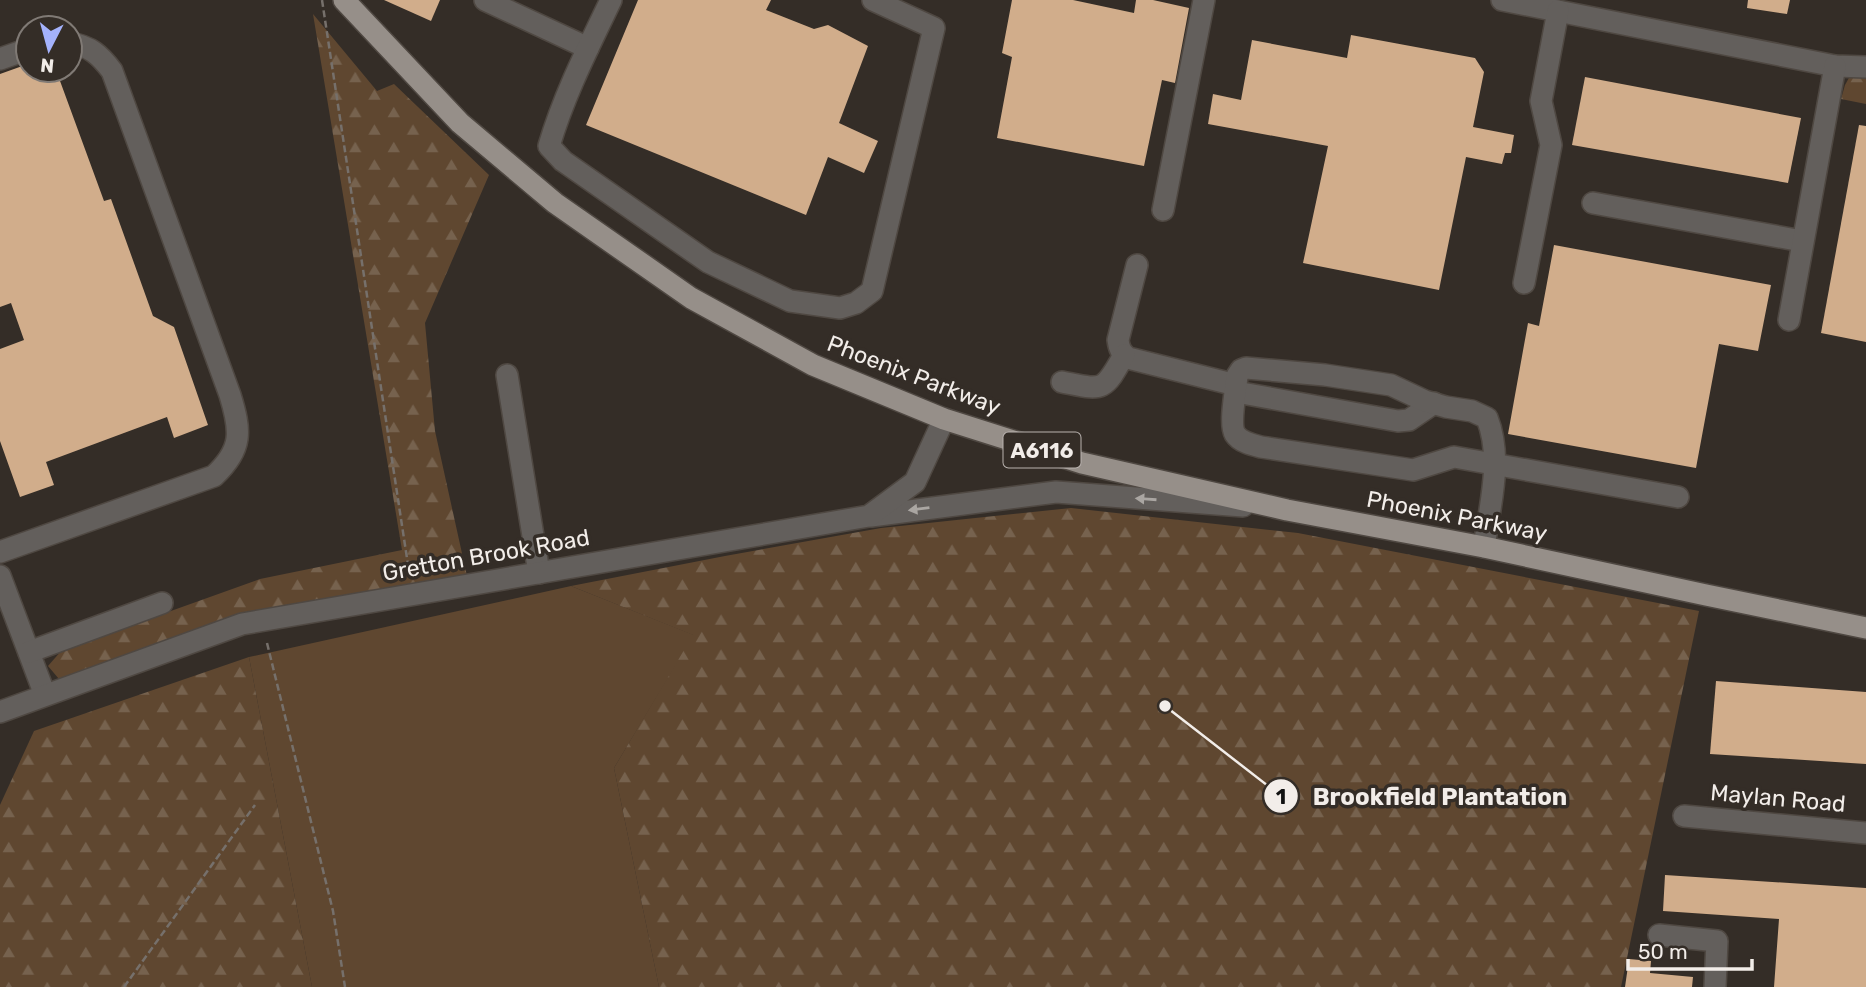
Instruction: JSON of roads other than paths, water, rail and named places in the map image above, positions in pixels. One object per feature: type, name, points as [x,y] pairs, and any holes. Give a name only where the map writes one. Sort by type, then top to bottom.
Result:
[{"type":"main road","name":"Phoenix Parkway","points":[[344,0],[460,123],[555,203],[691,298],[813,365],[944,419],[1082,463],[1287,510],[1485,547],[1866,628]]},
{"type":"street","points":[[485,0],[588,48]]},
{"type":"street","points":[[611,0],[564,104],[550,146],[563,161],[708,262],[790,301],[841,308],[856,303],[872,291],[934,29],[873,0]]},
{"type":"street","points":[[1163,210],[1204,0]]},
{"type":"street","points":[[1502,0],[1571,9],[1835,66],[1866,67]]},
{"type":"street","points":[[1524,283],[1550,145],[1541,101],[1571,9]]},
{"type":"street","points":[[0,552],[214,476],[228,463],[237,443],[238,421],[230,395],[112,71],[99,54],[84,46]]},
{"type":"street","points":[[1788,320],[1835,66]]},
{"type":"street","points":[[1593,203],[1802,241]]},
{"type":"street","points":[[1137,265],[1118,340],[1119,348],[1128,358],[1236,389],[1398,421],[1409,420],[1434,403]]},
{"type":"street","points":[[1062,382],[1094,388],[1105,384],[1124,355]]},
{"type":"street","points":[[1485,547],[1495,465],[1493,433],[1487,418],[1472,411],[1425,401],[1391,385],[1325,375],[1246,368],[1241,370],[1237,376],[1233,426],[1236,436],[1261,447],[1413,470],[1454,457],[1495,465],[1678,497]]},
{"type":"street","points":[[507,375],[539,573]]},
{"type":"street","name":"Gretton Brook Road","points":[[0,712],[242,624],[869,516],[915,482],[944,419]]},
{"type":"street","points":[[869,516],[1056,492],[1287,510]]},
{"type":"street","points":[[0,576],[45,695]]},
{"type":"street","points":[[29,652],[162,603]]},
{"type":"street","name":"Maylan Road","points":[[1684,816],[1866,833]]},
{"type":"street","points":[[1659,935],[1717,942],[1715,987]]},
{"type":"place","name":"Brookfield Plantation","points":[[1165,706]]}]
